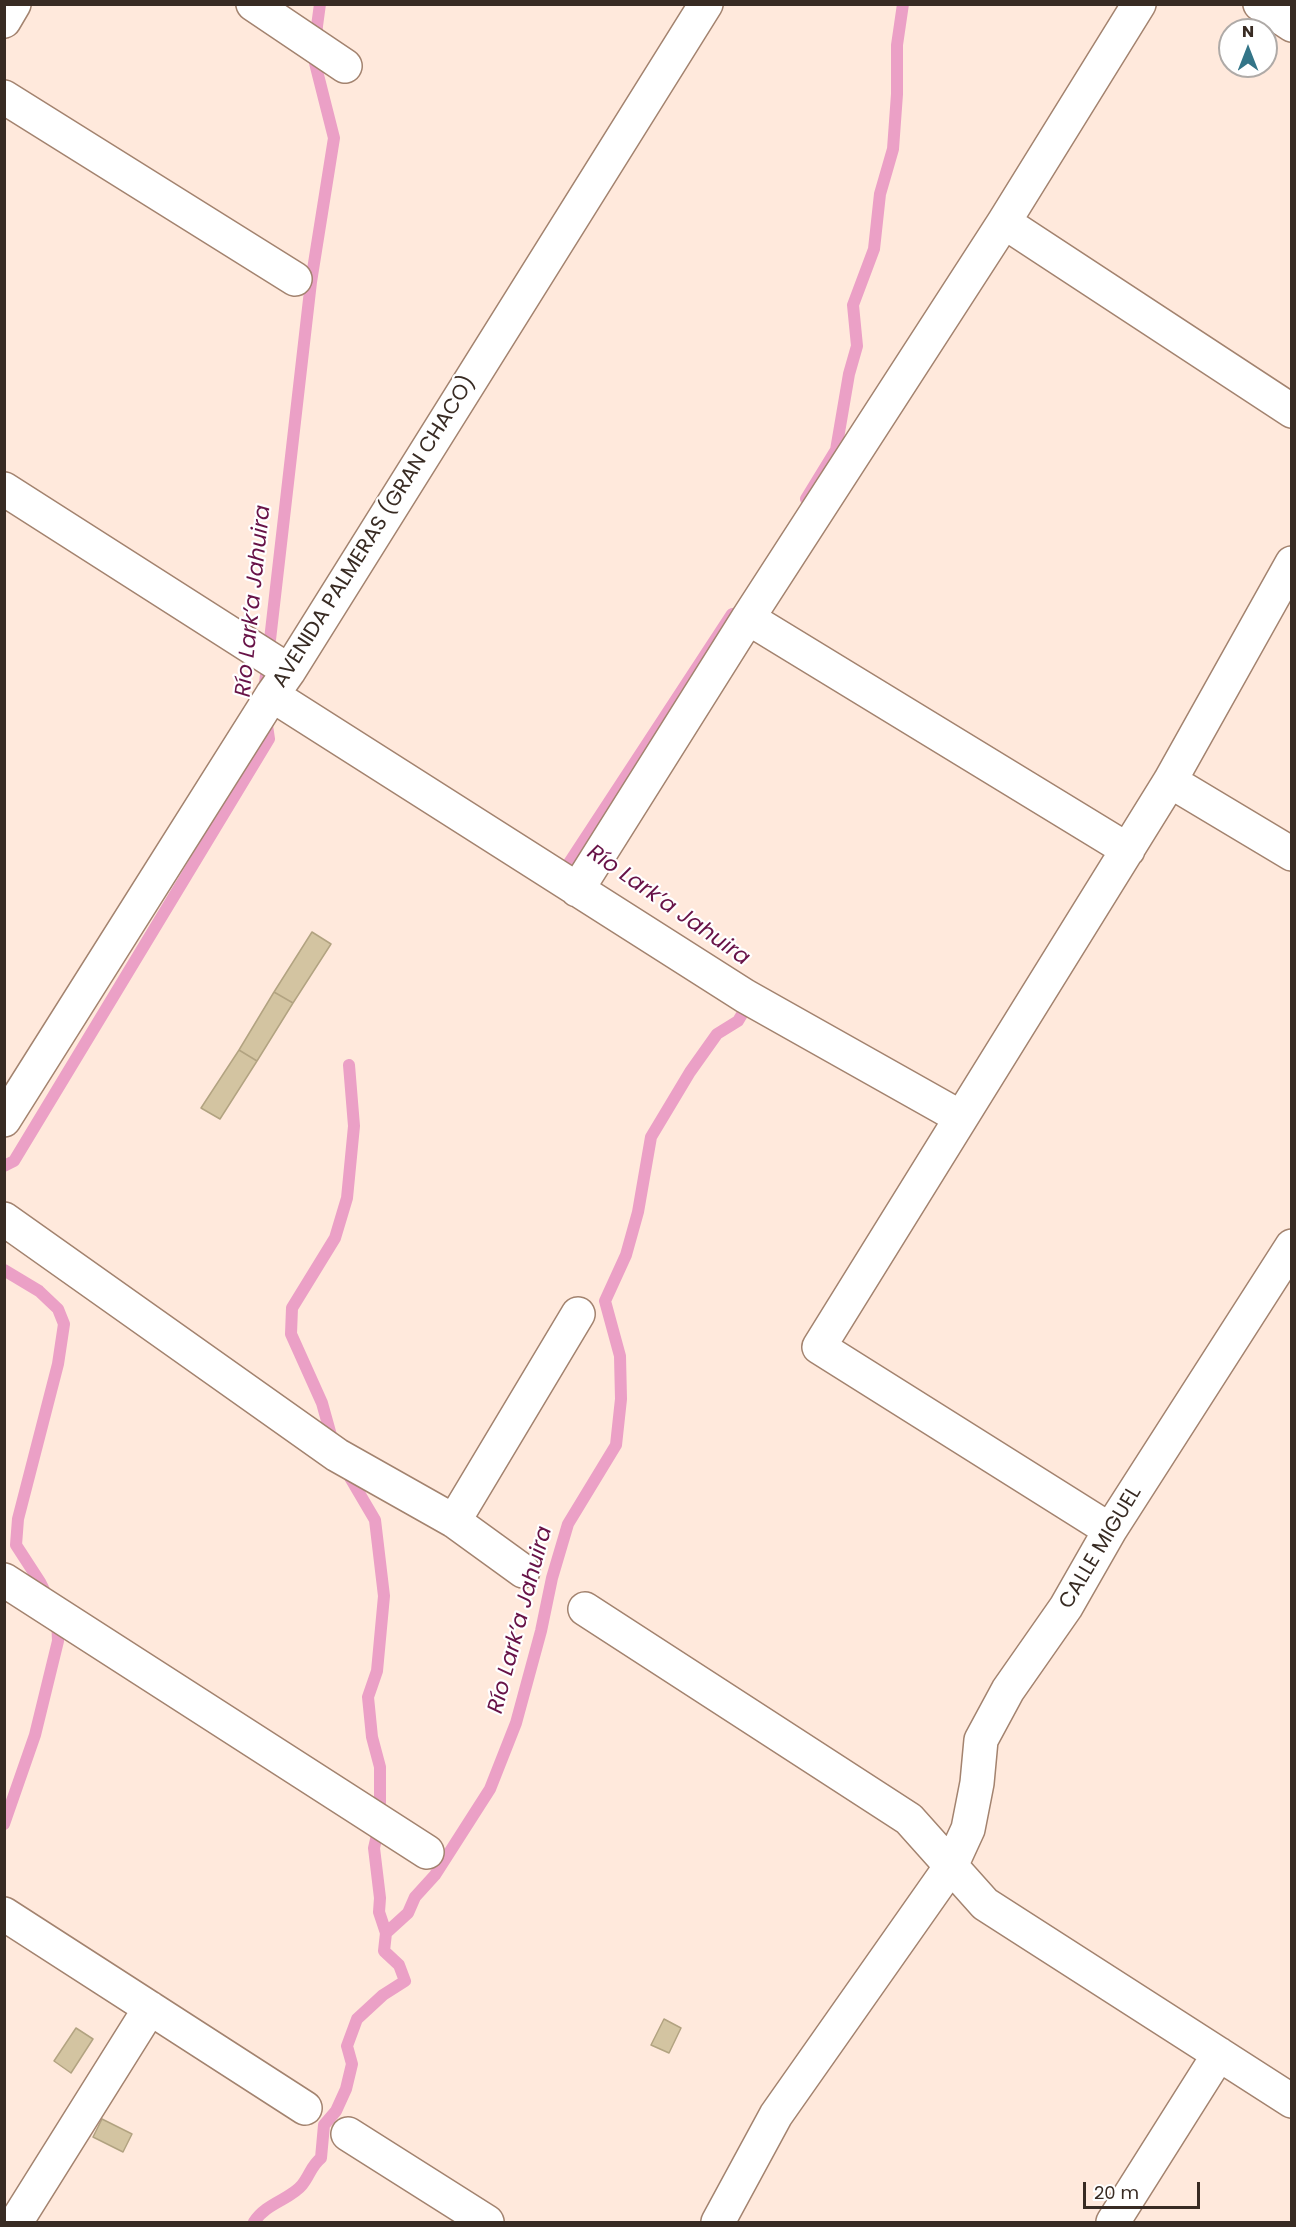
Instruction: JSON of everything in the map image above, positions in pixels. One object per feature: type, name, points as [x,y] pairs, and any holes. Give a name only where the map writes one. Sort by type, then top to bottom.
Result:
[{"type":"street","points":[[4,21],[14,4]]},
{"type":"street","points":[[253,4],[345,66]]},
{"type":"street","name":"AVENIDA PALMERAS (GRAN CHACO)","points":[[4,1120],[706,4]]},
{"type":"street","points":[[577,890],[748,618],[1004,222],[1139,4]]},
{"type":"street","points":[[1260,4],[1292,26]]},
{"type":"street","points":[[4,97],[295,279]]},
{"type":"street","points":[[1004,222],[1292,411]]},
{"type":"street","points":[[4,489],[577,890],[745,996],[960,1117]]},
{"type":"street","points":[[1110,1530],[819,1347],[1170,781],[1292,563]]},
{"type":"street","points":[[748,618],[1128,850]]},
{"type":"street","points":[[1170,781],[1292,854]]},
{"type":"street","points":[[4,1219],[337,1455],[454,1521],[523,1571]]},
{"type":"street","name":"CALLE MIGUEL","points":[[718,2223],[776,2115],[951,1866],[968,1829],[977,1783],[981,1740],[1008,1690],[1066,1607],[1110,1530],[1292,1246]]},
{"type":"street","points":[[454,1521],[578,1314]]},
{"type":"street","points":[[4,1580],[427,1852]]},
{"type":"street","points":[[585,1609],[909,1818],[985,1904],[1292,2101]]},
{"type":"street","points":[[4,1914],[305,2108]]},
{"type":"street","points":[[16,2223],[150,2008]]},
{"type":"street","points":[[1113,2223],[1219,2054]]},
{"type":"street","points":[[348,2133],[487,2223]]},
{"type":"building","points":[[312,932],[331,944],[293,1003],[274,992]]},
{"type":"building","points":[[274,992],[293,1003],[257,1061],[239,1050]]},
{"type":"building","points":[[239,1050],[257,1061],[220,1119],[201,1108]]},
{"type":"building","points":[[664,2019],[681,2028],[669,2053],[651,2045]]},
{"type":"building","points":[[76,2028],[93,2039],[71,2073],[54,2061]]},
{"type":"building","points":[[102,2119],[132,2134],[123,2152],[93,2137]]},
{"type":"waterway","name":"Río Lark’a Jahuira","points":[[264,692],[311,282],[334,138],[315,63],[320,4]]},
{"type":"waterway","name":"Río Lark’a Jahuira","points":[[806,499],[836,450],[849,374],[857,346],[853,305],[874,249],[880,194],[893,149],[897,94],[897,45],[903,4]]},
{"type":"waterway","name":"Río Lark’a Jahuira","points":[[577,873],[567,866],[732,614]]},
{"type":"waterway","name":"Río Lark’a Jahuira","points":[[4,1166],[14,1161],[269,739],[266,719]]},
{"type":"waterway","name":"Río Lark’a Jahuira","points":[[254,2222],[265,2210],[297,2190],[321,2158],[324,2125],[336,2111],[346,2089],[352,2064],[347,2046],[357,2019],[383,1995],[405,1981],[399,1965],[384,1951],[386,1933],[408,1913],[415,1897],[435,1875],[490,1789],[516,1723],[541,1631],[552,1578],[568,1524],[616,1445],[621,1399],[620,1356],[605,1301],[626,1255],[638,1212],[651,1137],[690,1072],[717,1034],[738,1021],[744,1011],[745,998]]},
{"type":"waterway","name":"Río Lark’a Jahuira","points":[[334,1446],[322,1403],[291,1334],[292,1308],[335,1238],[347,1198],[354,1126],[349,1065]]},
{"type":"waterway","name":"Río Lark’a Jahuira","points":[[4,1270],[39,1291],[58,1309],[64,1324],[58,1364],[18,1519],[16,1545],[48,1598]]},
{"type":"waterway","name":"Río Lark’a Jahuira","points":[[345,1469],[375,1520],[384,1596],[377,1671],[368,1697],[372,1737],[380,1767],[380,1822],[374,1848],[380,1898],[379,1912],[386,1933]]},
{"type":"waterway","name":"Río Lark’a Jahuira","points":[[4,1824],[35,1735],[58,1641],[57,1619]]}]
